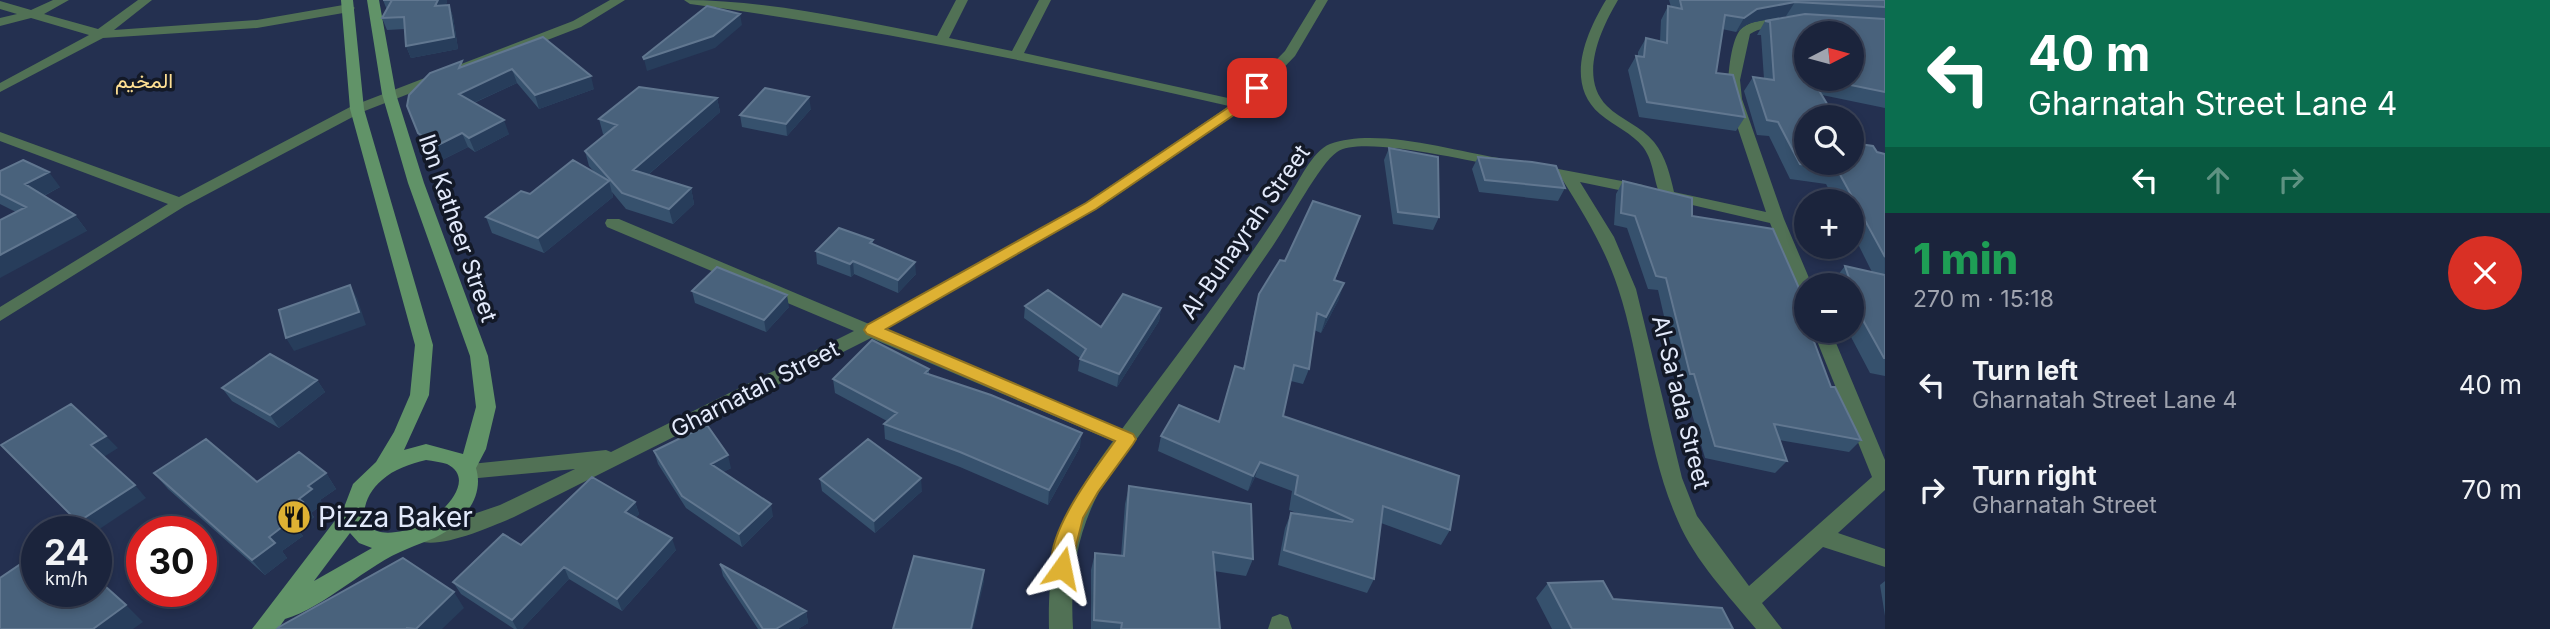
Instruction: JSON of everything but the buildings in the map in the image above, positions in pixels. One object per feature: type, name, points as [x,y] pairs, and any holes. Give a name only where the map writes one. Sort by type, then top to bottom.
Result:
[{"type":"street","points":[[0,22],[30,14],[63,0]]},
{"type":"street","points":[[0,88],[100,34],[146,0]]},
{"type":"street","name":"Ibn Katheer Street","points":[[373,0],[389,94],[416,183],[479,356],[486,407],[476,449],[467,470]]},
{"type":"street","points":[[0,315],[180,203],[357,108],[577,24],[619,0]]},
{"type":"street","points":[[690,0],[1017,54],[1240,105]]},
{"type":"street","points":[[941,41],[962,0]]},
{"type":"street","points":[[1017,54],[1045,0]]},
{"type":"street","name":"Gharnatah Street","points":[[270,622],[410,539],[463,527],[507,511],[872,330],[1091,206],[1240,105],[1290,53],[1322,0]]},
{"type":"street","points":[[1612,0],[1599,20],[1589,53],[1587,75],[1591,96],[1601,108],[1640,136],[1649,146],[1659,161],[1667,195]]},
{"type":"street","points":[[0,5],[100,34],[257,24],[348,4],[357,108],[424,345],[425,366],[421,394],[411,423],[384,466]]},
{"type":"street","points":[[1794,24],[1748,28],[1744,33],[1733,80],[1735,99],[1776,219],[1798,273]]},
{"type":"street","points":[[0,136],[180,203]]},
{"type":"street","name":"Al-Buhayrah Street","points":[[1061,629],[1059,587],[1064,548],[1074,517],[1092,486],[1270,239],[1320,161],[1332,148],[1358,141],[1379,142],[1567,174],[1776,219]]},
{"type":"street","points":[[22,163],[45,152]]},
{"type":"street","name":"Al-Sa'ada Street","points":[[1567,174],[1606,237],[1627,289],[1672,478],[1688,520],[1747,602],[1770,629]]},
{"type":"street","points":[[613,223],[1127,439]]},
{"type":"street","points":[[1747,602],[1884,479],[1827,343]]},
{"type":"street","points":[[426,452],[445,453],[460,460],[467,470],[470,484],[465,499],[454,514],[439,527],[410,539],[381,542],[366,537],[355,527],[352,514],[356,497],[368,480],[384,466],[405,456],[426,452]]},
{"type":"street","name":"Gharnatah Street","points":[[467,470],[620,457]]},
{"type":"street","name":"Gharnatah Street","points":[[270,622],[352,514]]},
{"type":"street","points":[[1822,537],[1885,558]]},
{"type":"place","name":"Pizza Baker","points":[[294,517]]},
{"type":"district","name":"المخيم","points":[[144,81]]},
{"type":"route","points":[[1062,568],[1064,548],[1074,517],[1092,486],[1127,439],[872,330],[1091,206],[1240,105],[1257,88]]}]
